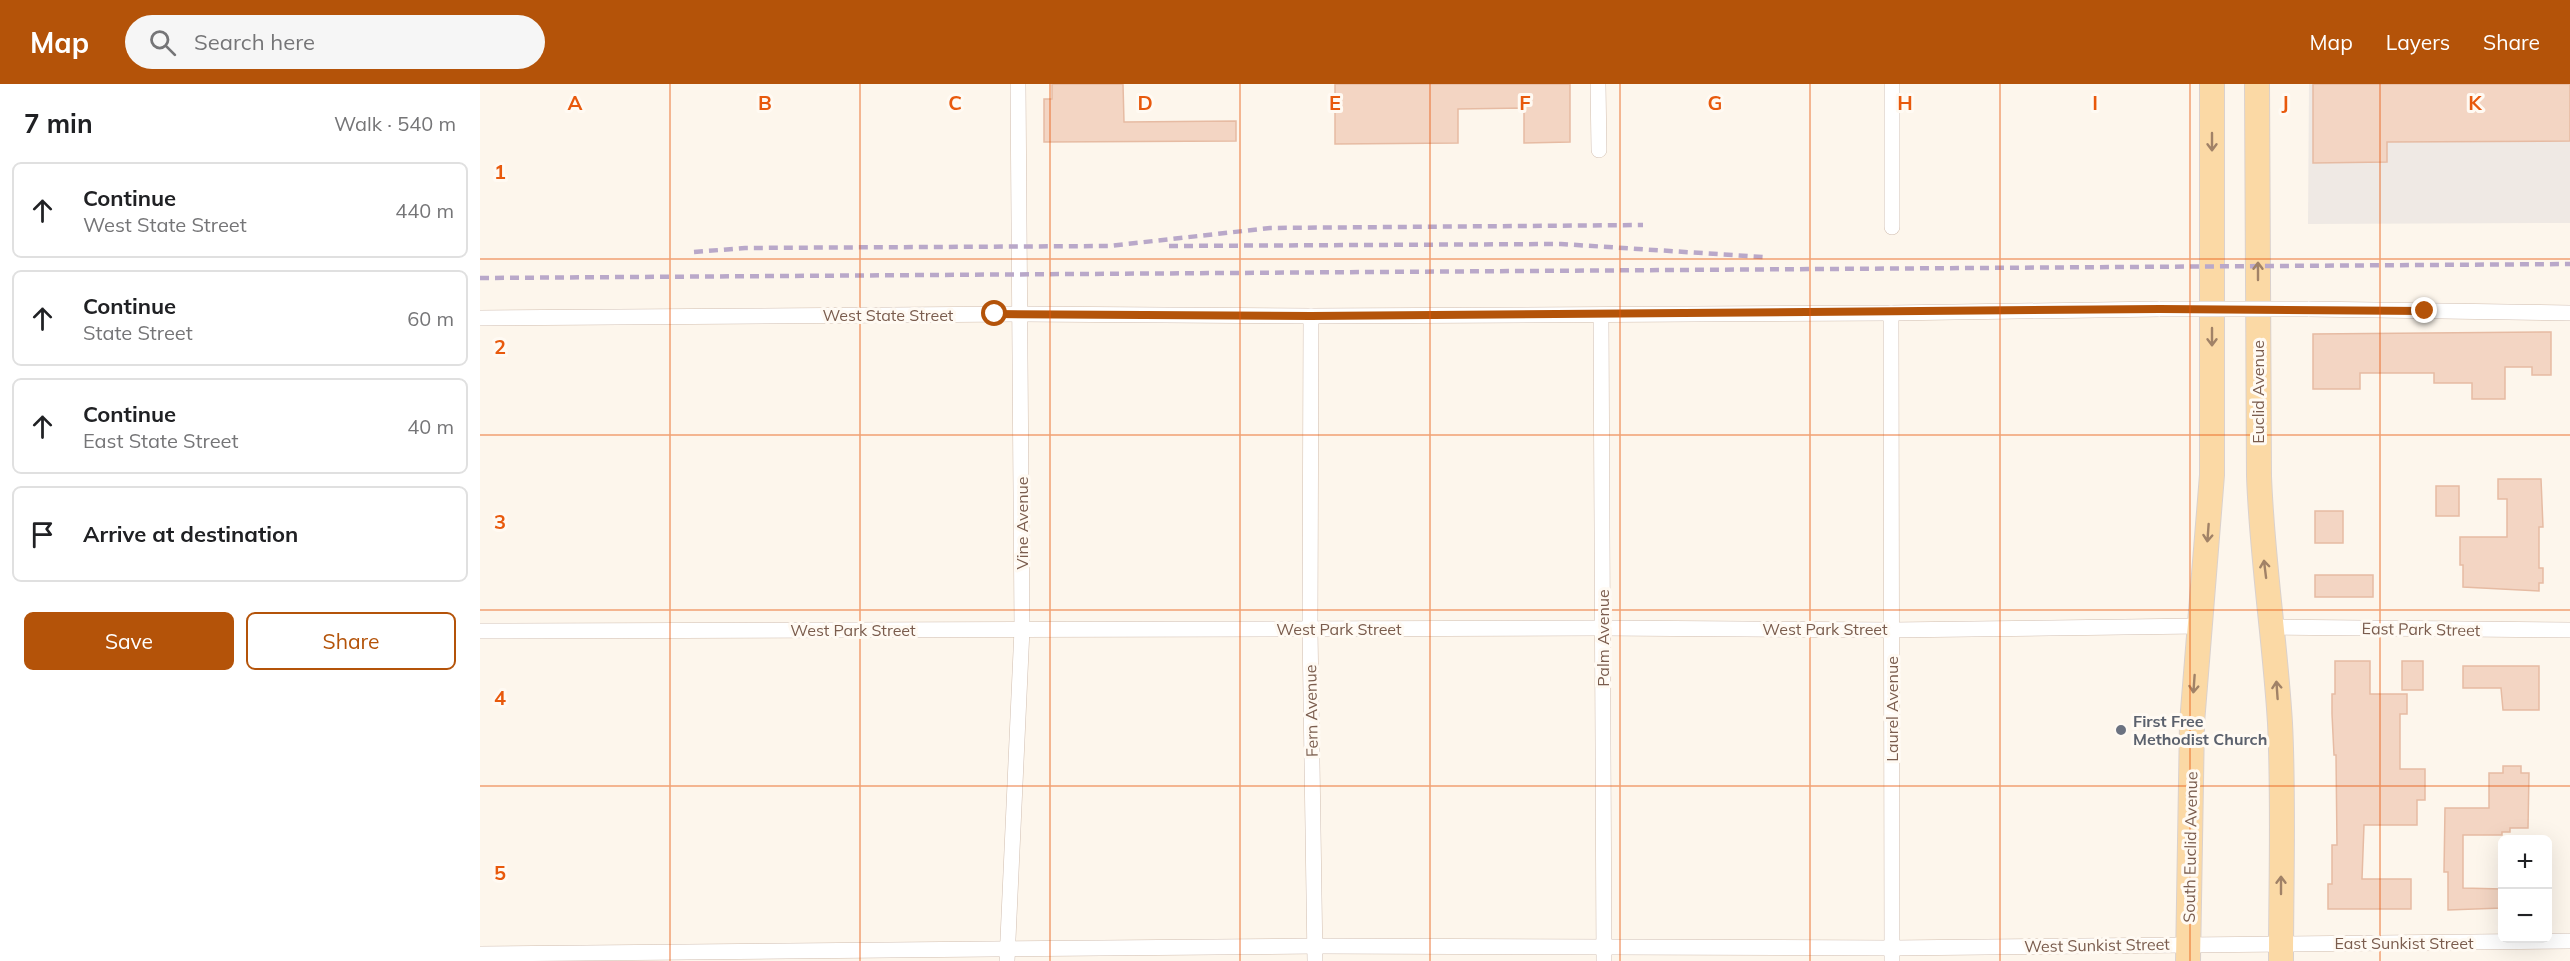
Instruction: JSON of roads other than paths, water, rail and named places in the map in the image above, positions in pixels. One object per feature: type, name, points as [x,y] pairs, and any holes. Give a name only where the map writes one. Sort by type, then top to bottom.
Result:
[{"type":"main road","points":[[2198,626],[2212,475],[2212,84]]},
{"type":"main road","name":"Euclid Avenue","points":[[2257,84],[2259,476],[2261,536],[2272,627]]},
{"type":"main road","name":"South Euclid Avenue","points":[[2188,952],[2192,723],[2198,626]]},
{"type":"main road","points":[[2272,627],[2280,725],[2281,952]]},
{"type":"street","name":"Vine Avenue","points":[[1007,955],[1022,629],[1018,84]]},
{"type":"street","points":[[1598,84],[1599,150]]},
{"type":"street","points":[[1892,84],[1892,227]]},
{"type":"street","name":"West State Street","points":[[480,318],[1021,314],[1601,315],[2160,309],[2570,313]]},
{"type":"street","name":"Laurel Avenue","points":[[1891,313],[1892,955]]},
{"type":"street","name":"Palm Avenue","points":[[1601,315],[1604,955]]},
{"type":"street","name":"Fern Avenue","points":[[1311,316],[1310,630],[1315,954]]},
{"type":"street","name":"West Park Street","points":[[480,631],[1603,628],[1892,630],[2198,626]]},
{"type":"street","name":"East Park Street","points":[[2272,627],[2570,630]]},
{"type":"street","name":"East Sunkist Street","points":[[2238,943],[2281,952],[2570,941]]},
{"type":"street","name":"West Sunkist Street","points":[[480,954],[1892,955],[2188,952],[2238,943]]},
{"type":"railway","points":[[694,252],[745,248],[1109,246],[1270,228],[1643,225]]},
{"type":"railway","points":[[1169,246],[1561,244],[1763,257]]},
{"type":"railway","points":[[480,278],[2570,264]]},
{"type":"place","name":"First Free Methodist Church","points":[[2121,730]]}]
